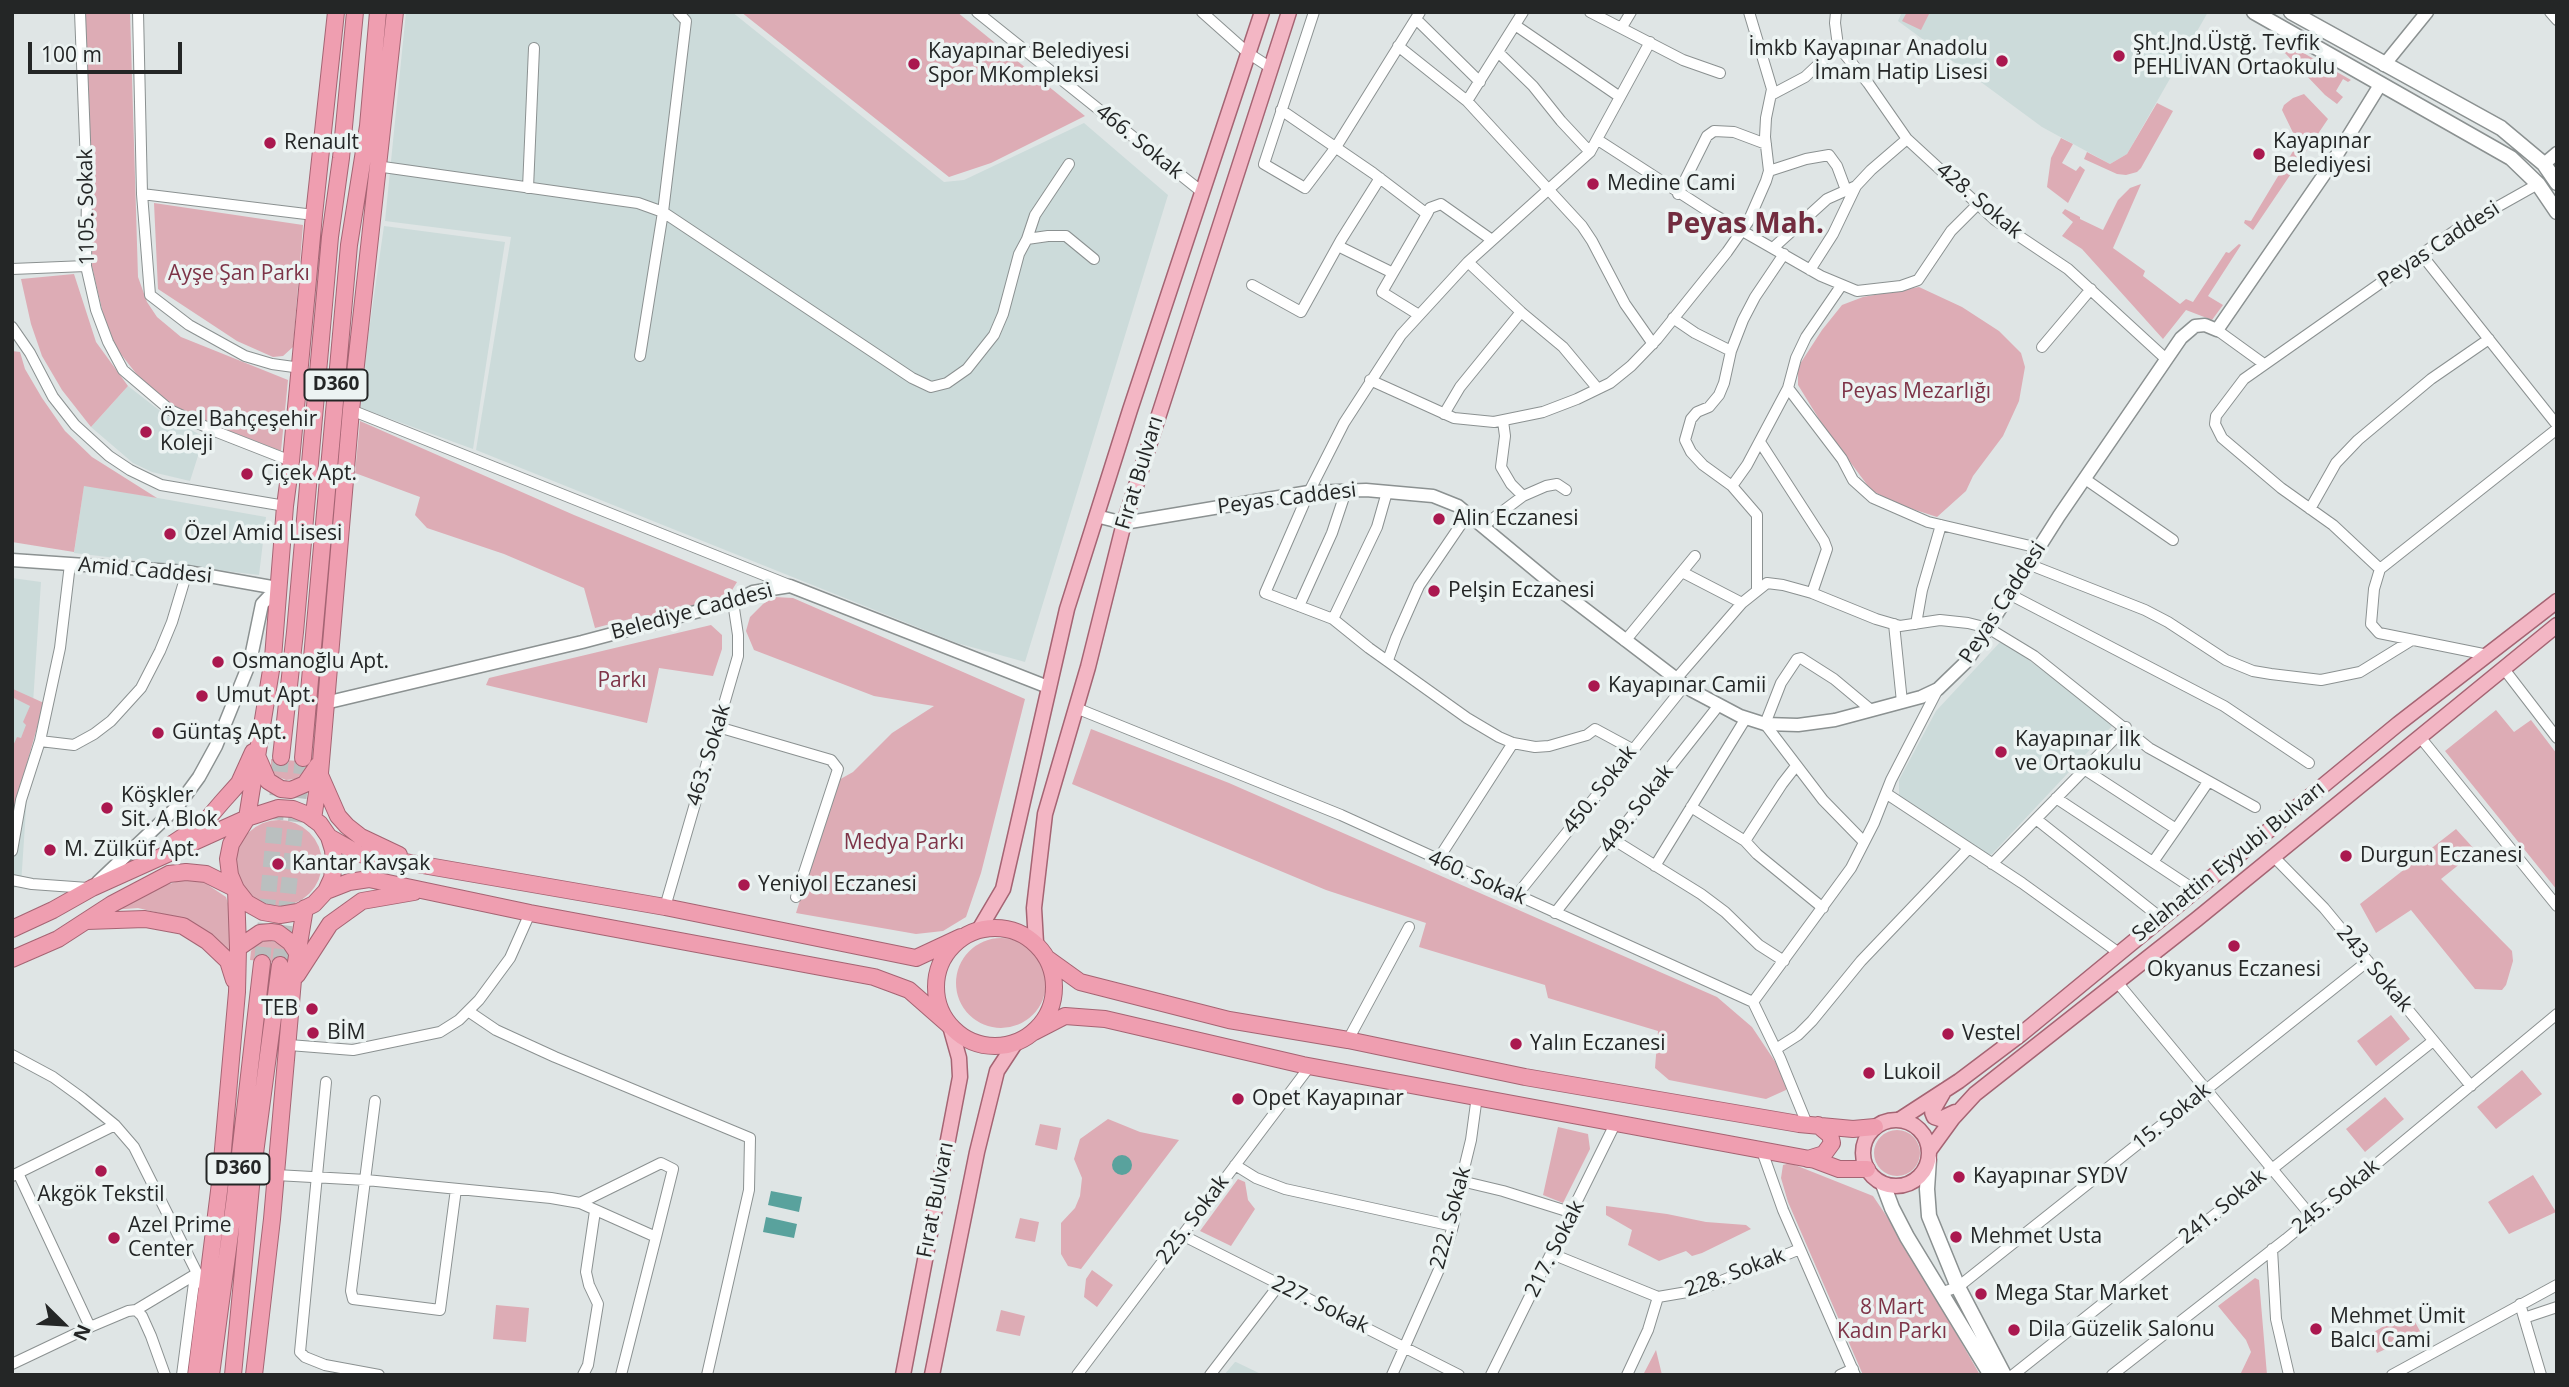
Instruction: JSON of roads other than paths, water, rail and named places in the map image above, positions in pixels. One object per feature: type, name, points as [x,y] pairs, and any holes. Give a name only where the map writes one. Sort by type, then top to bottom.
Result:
[{"type":"highway","points":[[336,12],[277,588],[273,658],[247,818],[231,844],[228,859],[230,875],[236,889],[247,903],[263,912],[280,915],[298,912],[314,904],[326,891],[349,882],[369,879],[530,913],[874,976],[909,990],[964,1038],[981,1045],[999,1046],[1016,1042],[1065,1016],[1105,1019],[1310,1066],[1808,1159],[1839,1169],[1867,1169]]},
{"type":"highway","name":"D360","points":[[281,757],[295,632],[322,321],[355,12]]},
{"type":"highway","name":"D360","points":[[303,758],[349,245],[368,126],[378,12]]},
{"type":"highway","points":[[313,819],[320,767],[351,410],[394,12]]},
{"type":"highway","points":[[349,245],[365,273]]},
{"type":"highway","points":[[310,263],[322,321]]},
{"type":"highway","points":[[145,865],[204,823],[239,783],[263,727]]},
{"type":"highway","points":[[258,758],[271,784],[281,789],[291,790],[305,784],[320,767]]},
{"type":"highway","points":[[320,767],[338,816],[347,826],[362,837],[424,865]]},
{"type":"highway","points":[[12,929],[92,888],[247,818],[278,808],[293,809],[313,819],[329,837],[359,854],[665,907],[916,958],[979,928],[999,927],[1019,932],[1036,943],[1048,959],[1080,982],[1229,1020],[1348,1040],[1525,1077],[1812,1125],[1853,1129],[1875,1127]]},
{"type":"highway","points":[[326,891],[334,864],[329,837]]},
{"type":"highway","points":[[12,959],[58,939],[111,904],[169,874],[206,874],[236,889]]},
{"type":"highway","points":[[196,1375],[220,1183],[237,992],[236,889]]},
{"type":"highway","points":[[293,980],[330,924],[362,901],[426,889]]},
{"type":"highway","points":[[254,1375],[289,1045],[293,980],[306,908]]},
{"type":"highway","points":[[86,921],[145,919],[183,926],[207,942],[228,961],[237,992]]},
{"type":"highway","points":[[238,948],[260,933],[271,932],[278,933],[290,942],[298,954]]},
{"type":"highway","points":[[950,1026],[939,1009],[935,989],[937,969],[946,951],[961,937]]},
{"type":"highway","points":[[1034,1032],[1046,1017],[1054,998],[1054,978],[1048,959]]},
{"type":"highway","name":"D360","points":[[211,1375],[262,963]]},
{"type":"highway","name":"D360","points":[[235,1375],[252,1175],[279,965]]},
{"type":"highway","points":[[1808,1159],[1824,1154],[1832,1143],[1830,1135],[1812,1125]]},
{"type":"main road","name":"Fırat Bulvarı","points":[[979,928],[1003,889],[1067,609],[1262,12]]},
{"type":"main road","points":[[2254,12],[2511,158],[2538,184],[2557,212]]},
{"type":"main road","points":[[2291,12],[2501,128],[2544,164],[2557,183]]},
{"type":"main road","name":"Fırat Bulvarı","points":[[1036,943],[1034,908],[1045,814],[1076,708],[1124,523],[1291,13]]},
{"type":"main road","name":"Selahattin Eyyubi Bulvarı","points":[[1899,1120],[1946,1090],[2020,1035],[2389,732],[2557,601]]},
{"type":"main road","name":"Selahattin Eyyubi Bulvarı","points":[[1929,1155],[1975,1094],[2557,625]]},
{"type":"main road","name":"Fırat Bulvarı","points":[[903,1375],[960,1077],[959,1058],[950,1026]]},
{"type":"main road","name":"Fırat Bulvarı","points":[[932,1375],[993,1084],[997,1071],[1016,1042]]},
{"type":"main road","points":[[1946,1090],[1932,1112],[1934,1117],[1946,1117],[1962,1108]]},
{"type":"main road","points":[[1929,1155],[1921,1175],[1913,1182],[1893,1186],[1883,1184],[1867,1169],[1863,1161],[1864,1142],[1875,1127],[1891,1120],[1899,1120],[1916,1127],[1927,1142],[1929,1155],[1929,1216],[1958,1287],[2004,1375]]},
{"type":"main road","points":[[1883,1184],[1898,1221],[1991,1375]]},
{"type":"street","name":"1105. Sokak","points":[[80,12],[87,191],[86,265],[96,310],[108,342],[123,370],[170,410],[217,432],[292,461]]},
{"type":"street","points":[[138,12],[142,194],[150,295],[189,325],[245,356],[272,364],[301,368]]},
{"type":"street","points":[[640,356],[663,212],[686,21],[678,12]]},
{"type":"street","name":"466. Sokak","points":[[977,12],[1202,192]]},
{"type":"street","points":[[990,22],[999,12]]},
{"type":"street","points":[[1202,12],[1248,53],[1271,68]]},
{"type":"street","points":[[1314,12],[1264,164],[1305,188],[1336,147],[1418,16],[1480,82]]},
{"type":"street","points":[[1467,101],[1523,12]]},
{"type":"street","points":[[1590,12],[1683,60],[1720,73]]},
{"type":"street","points":[[1622,27],[1631,12]]},
{"type":"street","points":[[1370,380],[1444,414],[1478,422],[1503,421],[1543,412],[1598,389],[1631,366],[1653,344],[1742,230],[1766,181],[1769,171],[1766,118],[1771,95],[1769,79],[1749,12]]},
{"type":"street","points":[[1771,95],[1805,77],[1838,46],[1836,12]]},
{"type":"street","points":[[2384,65],[2427,12]]},
{"type":"street","points":[[2550,12],[2557,20]]},
{"type":"street","points":[[1515,25],[1620,97]]},
{"type":"street","points":[[1632,749],[1595,729],[1587,735],[1549,746],[1535,747],[1513,743],[1467,718],[1333,619],[1265,593],[1309,492],[1344,423],[1401,335],[1468,262],[1590,152],[1650,42]]},
{"type":"street","points":[[1398,46],[1467,101],[1582,226],[1625,304],[1653,344]]},
{"type":"street","name":"428. Sokak","points":[[1838,46],[1907,139],[1996,220],[2068,269],[2166,359]]},
{"type":"street","points":[[528,188],[534,48]]},
{"type":"street","points":[[1499,52],[1533,86],[1590,152]]},
{"type":"street","points":[[2264,364],[2217,330],[2330,166],[2380,85]]},
{"type":"street","points":[[1281,110],[1427,214]]},
{"type":"street","points":[[1678,194],[1707,136],[1714,131],[1734,132],[1766,144]]},
{"type":"street","points":[[1773,248],[1827,199],[1851,188],[1907,139]]},
{"type":"street","points":[[1598,140],[1678,194],[1810,270],[1857,291],[1901,286],[1918,279],[1951,231],[1978,204]]},
{"type":"street","points":[[2544,164],[2557,153]]},
{"type":"street","points":[[1769,171],[1829,155],[1851,188]]},
{"type":"street","points":[[376,166],[638,203],[663,212],[912,378],[930,387],[947,383],[967,369],[994,335],[1003,314],[1018,254],[1027,239],[1035,215],[1069,164]]},
{"type":"street","points":[[1252,285],[1301,312],[1380,178]]},
{"type":"street","name":"Peyas Caddesi","points":[[2310,509],[2222,438],[2215,424],[2216,416],[2244,379],[2264,364],[2456,230],[2538,184]]},
{"type":"street","points":[[1810,270],[1833,234],[1851,188]]},
{"type":"street","points":[[142,194],[314,215]]},
{"type":"street","points":[[1419,315],[1382,292],[1430,208],[1441,204],[1492,240]]},
{"type":"street","points":[[1027,239],[1066,236],[1094,259]]},
{"type":"street","points":[[1338,246],[1393,273]]},
{"type":"street","points":[[1784,254],[1755,297],[1731,351],[1724,383],[1718,395],[1709,407],[1697,412],[1691,419],[1685,440],[1691,452],[1703,465],[1732,486],[1757,516],[1757,589],[1773,583],[1812,593],[1894,624],[1953,620],[1988,628],[2034,656],[2149,748],[2255,807]]},
{"type":"street","points":[[2421,254],[2557,427],[2380,569],[2374,589],[2371,624],[2385,636],[2488,654]]},
{"type":"street","points":[[1468,262],[1563,347],[1598,389]]},
{"type":"street","points":[[12,269],[86,265]]},
{"type":"street","points":[[1732,486],[1760,442],[1788,388],[1796,358],[1806,337],[1841,286]]},
{"type":"street","points":[[2042,347],[2091,289]]},
{"type":"street","points":[[1444,414],[1460,387],[1521,312]]},
{"type":"street","points":[[1673,318],[1695,333],[1731,351]]},
{"type":"street","name":"Peyas Caddesi","points":[[1096,516],[1124,523],[1309,492],[1387,492],[1433,496],[1458,506],[1625,641],[1681,682],[1719,705],[1746,718],[1765,723],[1798,725],[1835,720],[1938,690],[1967,661],[2028,564],[2181,338],[2195,326],[2205,325],[2217,330]]},
{"type":"street","points":[[12,327],[53,397],[75,425],[108,456],[161,485],[285,506]]},
{"type":"street","points":[[2380,569],[2310,509],[2336,463],[2358,440],[2431,379],[2489,339]]},
{"type":"street","points":[[1788,388],[1842,459],[1853,480],[1873,498],[1902,513],[1941,525],[2039,548]]},
{"type":"street","points":[[351,410],[790,586]]},
{"type":"street","points":[[1503,421],[1505,436],[1502,467],[1511,484],[1523,496]]},
{"type":"street","points":[[1760,442],[1827,549],[1812,593]]},
{"type":"street","points":[[2085,479],[2173,540]]},
{"type":"street","points":[[1483,526],[1523,496],[1546,486],[1557,484],[1566,490]]},
{"type":"street","points":[[1299,606],[1332,533],[1346,491]]},
{"type":"street","points":[[1333,619],[1377,527],[1387,492]]},
{"type":"street","points":[[1388,660],[1419,586],[1468,514]]},
{"type":"street","points":[[1916,624],[1922,590],[1941,525]]},
{"type":"street","points":[[1625,641],[1695,556]]},
{"type":"street","name":"Amid Caddesi","points":[[12,560],[187,572],[277,588]]},
{"type":"street","points":[[12,851],[20,800],[40,741],[60,648],[70,564]]},
{"type":"street","points":[[2028,564],[2145,610],[2226,660],[2253,671],[2320,680],[2360,672],[2413,639]]},
{"type":"street","points":[[40,741],[74,745],[111,721],[141,688],[160,651],[187,572]]},
{"type":"street","points":[[1682,572],[1742,603]]},
{"type":"street","name":"Belediye Caddesi","points":[[325,703],[582,642],[733,602],[753,592],[790,586],[1048,687]]},
{"type":"street","points":[[12,880],[92,888],[177,807],[216,746],[250,662],[262,604],[277,588]]},
{"type":"street","name":"450. Sokak","points":[[1516,896],[1742,603],[1757,589]]},
{"type":"street","points":[[2009,594],[2224,706],[2309,763]]},
{"type":"street","name":"463. Sokak","points":[[665,907],[738,656],[733,602]]},
{"type":"street","points":[[1894,624],[1902,702]]},
{"type":"street","points":[[1864,842],[1823,800],[1765,723],[1782,683],[1797,659],[1801,658],[1834,679],[1870,709]]},
{"type":"street","points":[[2504,669],[2557,738]]},
{"type":"street","points":[[1812,1125],[1753,1002],[1851,868],[1887,794],[1891,780],[1938,690]]},
{"type":"street","name":"449. Sokak","points":[[1555,913],[1719,705]]},
{"type":"street","name":"460. Sokak","points":[[1076,708],[1341,815],[1437,861],[1753,1002]]},
{"type":"street","points":[[1655,866],[1746,718]]},
{"type":"street","points":[[718,727],[831,760],[838,769],[796,897]]},
{"type":"street","points":[[1992,864],[2126,727]]},
{"type":"street","points":[[2420,737],[2557,906]]},
{"type":"street","points":[[1437,861],[1513,743]]},
{"type":"street","points":[[1745,841],[1796,766]]},
{"type":"street","points":[[2084,769],[2176,829]]},
{"type":"street","points":[[2153,862],[2208,782]]},
{"type":"street","points":[[1887,794],[2119,953]]},
{"type":"street","points":[[2056,798],[2195,890]]},
{"type":"street","points":[[1691,807],[1745,841],[1823,908]]},
{"type":"street","points":[[2036,819],[2161,918]]},
{"type":"street","points":[[1614,840],[1701,894],[1725,912],[1745,934],[1784,961]]},
{"type":"street","points":[[1776,1049],[1798,1035],[1812,1021],[1861,961],[1968,849]]},
{"type":"street","name":"243. Sokak","points":[[2273,856],[2323,908],[2471,1086]]},
{"type":"street","points":[[289,1045],[353,1050],[440,1032],[479,1000],[510,958],[530,913]]},
{"type":"street","points":[[1348,1040],[1409,927]]},
{"type":"street","name":"15. Sokak","points":[[1940,1293],[1958,1287],[2368,961]]},
{"type":"street","points":[[2116,982],[2312,1217]]},
{"type":"street","points":[[468,1011],[496,1030],[543,1052],[750,1138],[749,1190],[707,1375]]},
{"type":"street","name":"245. Sokak","points":[[2112,1375],[2272,1250],[2557,1014]]},
{"type":"street","name":"241. Sokak","points":[[2013,1375],[2434,1041]]},
{"type":"street","points":[[12,1055],[53,1077],[115,1125],[134,1147],[206,1292]]},
{"type":"street","name":"225. Sokak","points":[[1077,1375],[1310,1066]]},
{"type":"street","points":[[326,1082],[300,1352],[305,1357],[325,1365],[379,1375]]},
{"type":"street","name":"222. Sokak","points":[[1392,1375],[1441,1265],[1453,1226],[1477,1096]]},
{"type":"street","points":[[374,1101],[351,1291],[353,1299],[440,1310],[456,1189]]},
{"type":"street","name":"217. Sokak","points":[[1491,1375],[1616,1122]]},
{"type":"street","points":[[90,1327],[15,1175],[115,1125]]},
{"type":"street","points":[[1762,1151],[1783,1210],[1854,1372],[1840,1375]]},
{"type":"street","points":[[580,1203],[661,1163],[673,1170],[621,1375]]},
{"type":"street","points":[[1235,1166],[1256,1178],[1285,1189],[1453,1226]]},
{"type":"street","points":[[276,1175],[366,1180],[580,1203],[656,1237]]},
{"type":"street","points":[[1461,1181],[1573,1213]]},
{"type":"street","points":[[583,1375],[589,1365],[598,1304],[586,1272],[595,1211]]},
{"type":"street","name":"227. Sokak","points":[[1182,1235],[1459,1375]]},
{"type":"street","name":"228. Sokak","points":[[1552,1254],[1658,1297],[1699,1290],[1800,1249]]},
{"type":"street","points":[[2272,1250],[2276,1319],[2289,1375]]},
{"type":"street","points":[[12,1364],[90,1327],[136,1310],[195,1274]]},
{"type":"street","points":[[182,1375],[195,1274]]},
{"type":"street","points":[[1210,1375],[1279,1285]]},
{"type":"street","points":[[2392,1375],[2557,1285]]},
{"type":"street","points":[[1628,1375],[1648,1329],[1658,1297]]},
{"type":"street","points":[[2520,1304],[2541,1375]]},
{"type":"street","points":[[2524,1318],[2557,1307]]},
{"type":"street","points":[[136,1310],[142,1316],[151,1336],[165,1375]]},
{"type":"water","points":[[1122,1155],[1129,1158],[1132,1165],[1129,1172],[1122,1175],[1115,1172],[1112,1165],[1115,1158]]},
{"type":"water","points":[[771,1191],[802,1197],[799,1212],[768,1205]]},
{"type":"water","points":[[766,1217],[797,1224],[794,1238],[763,1232]]},
{"type":"tunnel","points":[[262,963],[281,757]]},
{"type":"tunnel","points":[[280,965],[303,758]]},
{"type":"place","name":"Şht.Jnd.Üstğ. Tevfik PEHLİVAN Ortaokulu","points":[[2119,56]]},
{"type":"place","name":"İmkb Kayapınar Anadolu İmam Hatip Lisesi","points":[[2002,61]]},
{"type":"place","name":"Kayapınar Belediyesi Spor MKompleksi","points":[[914,64]]},
{"type":"place","name":"Renault","points":[[270,143]]},
{"type":"place","name":"Kayapınar Belediyesi","points":[[2259,154]]},
{"type":"place","name":"Medine Cami","points":[[1593,184]]},
{"type":"place","name":"Özel Bahçeşehir Koleji","points":[[146,432]]},
{"type":"place","name":"Çiçek Apt.","points":[[247,474]]},
{"type":"place","name":"Alin Eczanesi","points":[[1439,519]]},
{"type":"place","name":"Özel Amid Lisesi","points":[[170,534]]},
{"type":"place","name":"Pelşin Eczanesi","points":[[1434,591]]},
{"type":"place","name":"Osmanoğlu Apt.","points":[[218,662]]},
{"type":"place","name":"Kayapınar Camii","points":[[1594,686]]},
{"type":"place","name":"Umut Apt.","points":[[202,696]]},
{"type":"place","name":"Güntaş Apt.","points":[[158,733]]},
{"type":"place","name":"Kayapınar İlk ve Ortaokulu","points":[[2001,752]]},
{"type":"place","name":"Köşkler Sit. A Blok","points":[[107,808]]},
{"type":"place","name":"M. Zülküf Apt.","points":[[50,850]]},
{"type":"place","name":"Durgun Eczanesi","points":[[2346,856]]},
{"type":"place","name":"Kantar Kavşak","points":[[278,864]]},
{"type":"place","name":"Yeniyol Eczanesi","points":[[744,885]]},
{"type":"place","name":"Okyanus Eczanesi","points":[[2234,946]]},
{"type":"place","name":"TEB","points":[[312,1009]]},
{"type":"place","name":"BİM","points":[[313,1033]]},
{"type":"place","name":"Vestel","points":[[1948,1034]]},
{"type":"place","name":"Yalın Eczanesi","points":[[1516,1044]]},
{"type":"place","name":"Lukoil","points":[[1869,1073]]},
{"type":"place","name":"Opet Kayapınar","points":[[1238,1099]]},
{"type":"place","name":"Akgök Tekstil","points":[[101,1171]]},
{"type":"place","name":"Kayapınar SYDV","points":[[1959,1177]]},
{"type":"place","name":"Mehmet Usta","points":[[1956,1237]]},
{"type":"place","name":"Azel Prime Center","points":[[114,1238]]},
{"type":"place","name":"Mega Star Market","points":[[1981,1294]]},
{"type":"place","name":"Mehmet Ümit Balcı Cami","points":[[2316,1329]]},
{"type":"place","name":"Dila Güzelik Salonu","points":[[2014,1330]]},
{"type":"district","name":"Peyas Mah.","points":[[1745,225]]},
{"type":"park label","name":"Ayşe Şan Parkı","points":[[239,274]]},
{"type":"park label","name":"Peyas Mezarlığı","points":[[1916,392]]},
{"type":"park label","name":"Parkı","points":[[622,681]]},
{"type":"park label","name":"Medya Parkı","points":[[904,843]]},
{"type":"park label","name":"8 Mart Kadın Parkı","points":[[1892,1320]]}]
